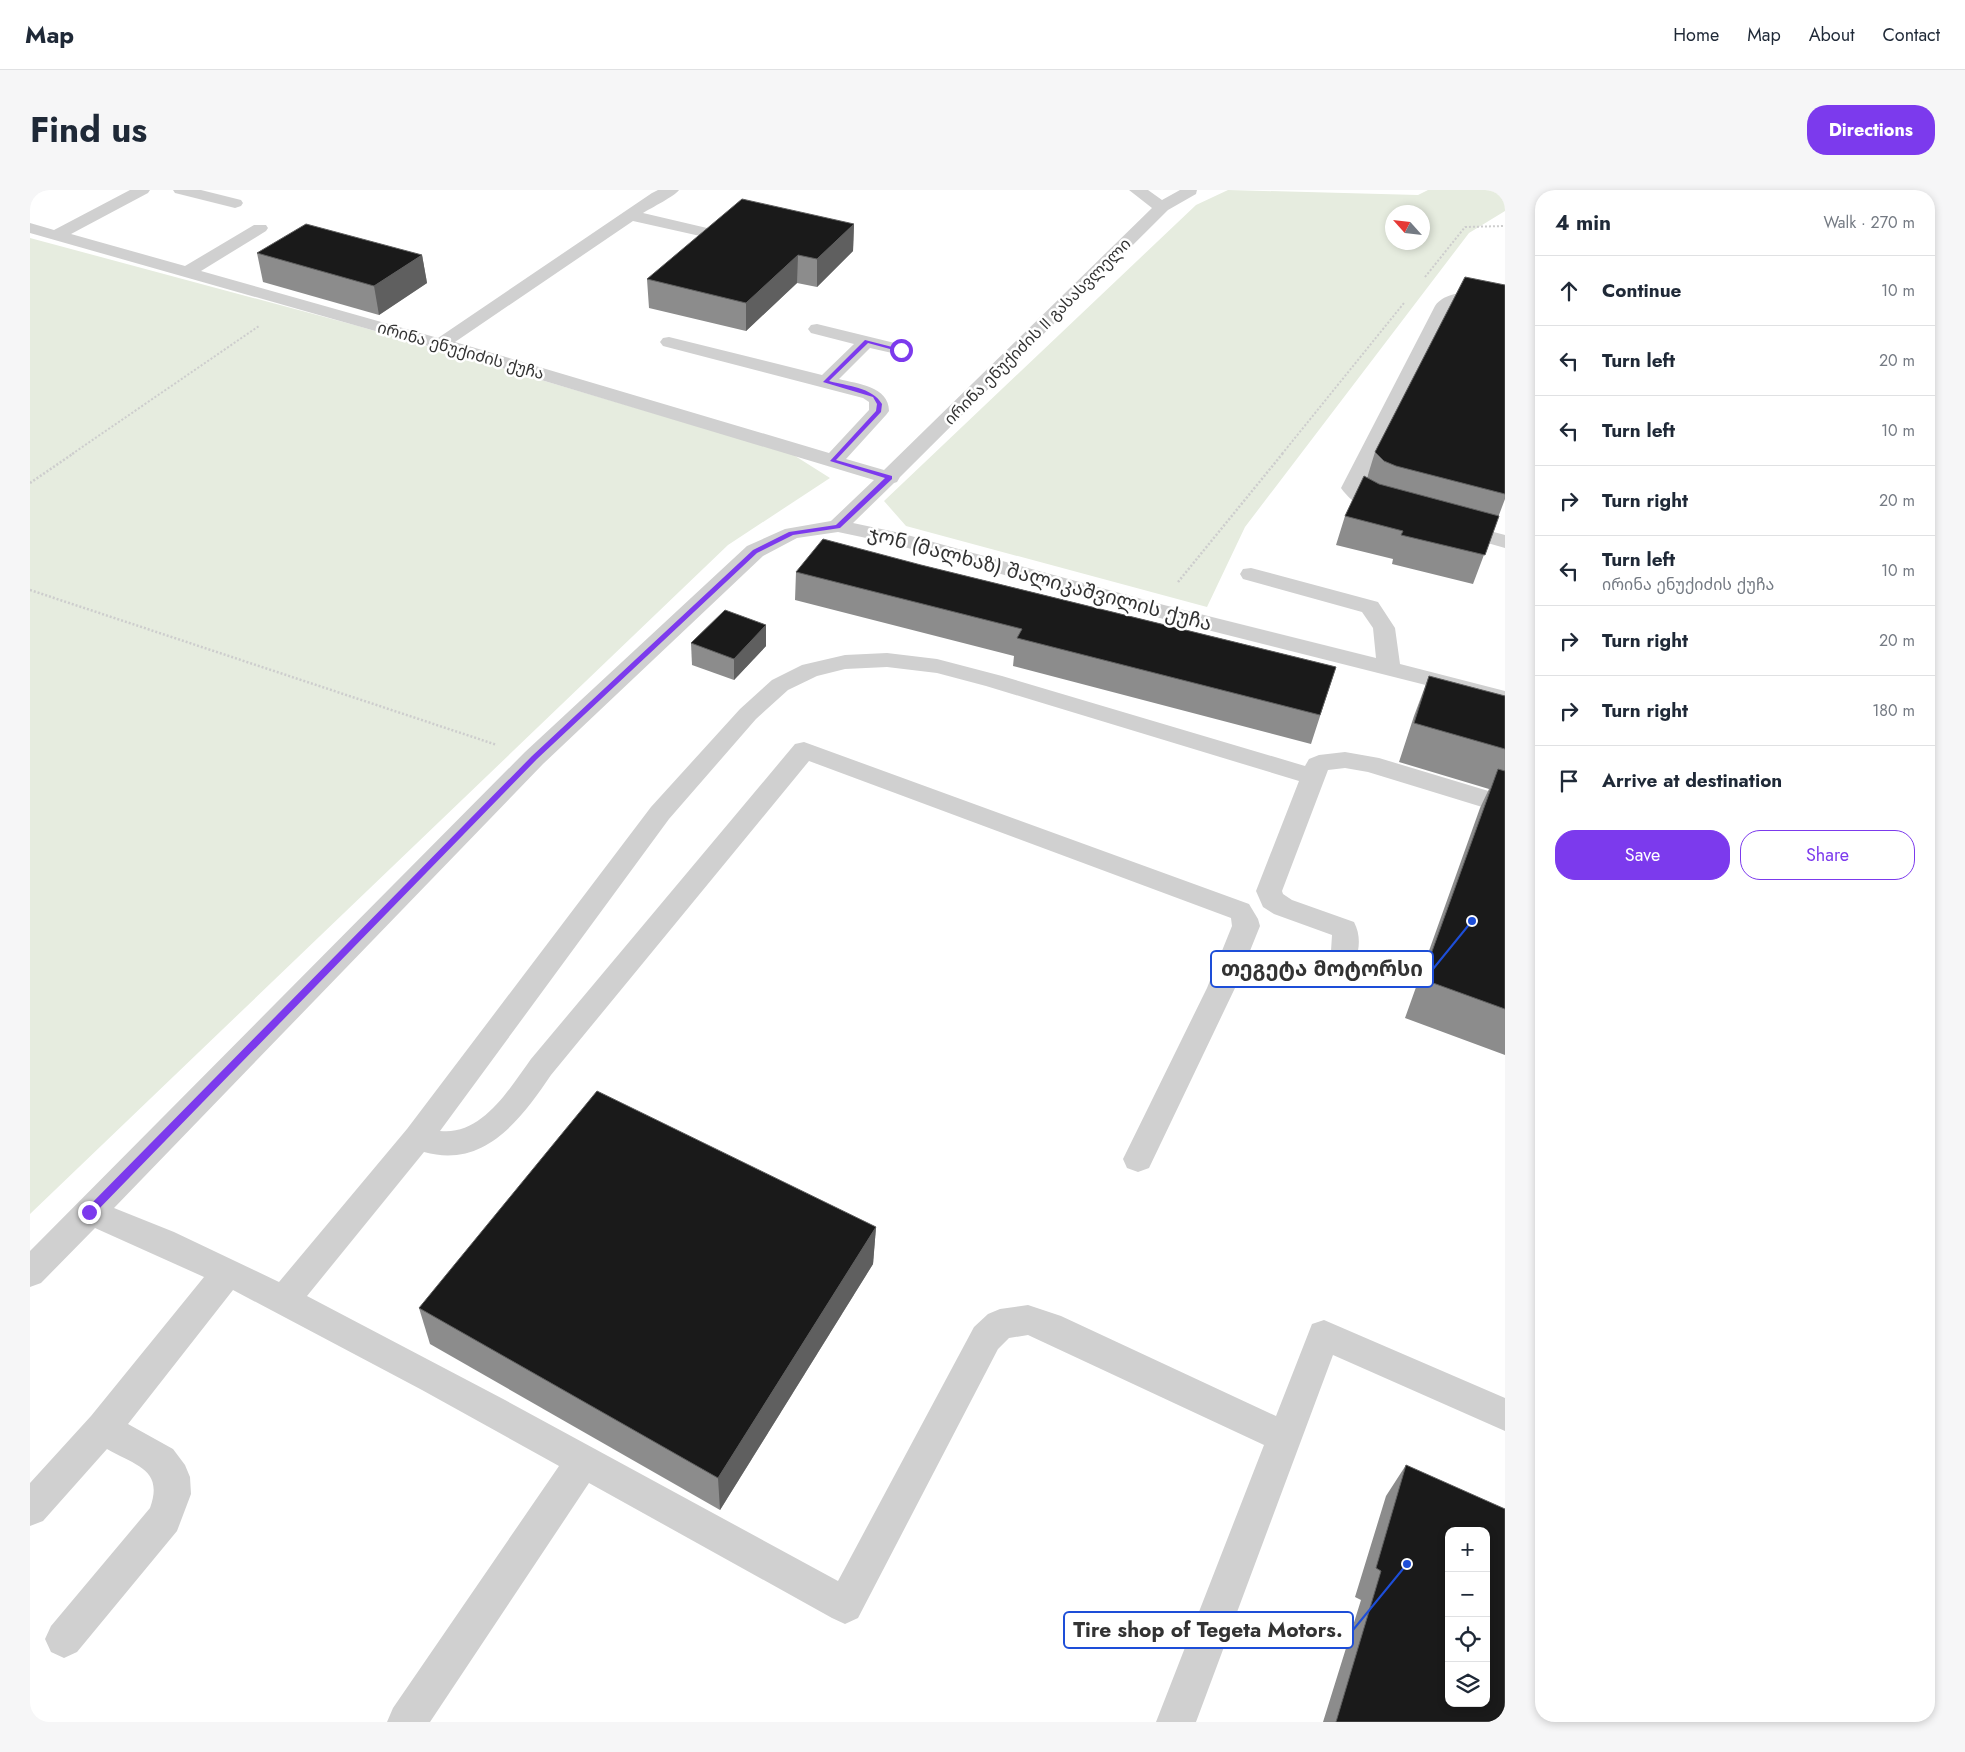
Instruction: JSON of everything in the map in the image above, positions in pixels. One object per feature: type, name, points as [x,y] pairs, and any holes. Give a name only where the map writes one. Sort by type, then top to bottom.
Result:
[{"type":"street","points":[[57,235],[142,190]]},
{"type":"street","points":[[181,190],[235,203]]},
{"type":"street","points":[[1137,190],[1162,207]]},
{"type":"street","name":"ირინა ენუქიძის II გასასვლელი","points":[[838,526],[890,478],[1162,207],[1190,191]]},
{"type":"street","points":[[441,344],[629,216],[660,192]]},
{"type":"street","points":[[629,216],[718,235]]},
{"type":"street","name":"ირინა ენუქიძის ქუჩა","points":[[30,228],[294,301],[890,478]]},
{"type":"street","points":[[188,272],[260,228]]},
{"type":"street","points":[[1404,515],[1377,507],[1365,501],[1351,488],[1444,306],[1449,302],[1505,296]]},
{"type":"street","points":[[1449,302],[1505,313]]},
{"type":"street","points":[[817,329],[901,350]]},
{"type":"street","points":[[825,382],[867,341]]},
{"type":"street","points":[[669,342],[867,392],[875,396],[879,404],[879,411],[832,461]]},
{"type":"street","points":[[1441,524],[1505,542]]},
{"type":"street","name":"ჯონ (მალხაზ) შალიკაშვილის ქუჩა","points":[[30,1273],[534,758],[755,551],[792,533],[838,526],[893,537],[1156,610],[1505,698]]},
{"type":"street","points":[[1251,574],[1370,607],[1384,628],[1390,668]]},
{"type":"street","points":[[284,1300],[418,1138],[660,813],[748,714],[780,685],[810,670],[845,662],[887,660],[936,666],[994,681],[1313,776]]},
{"type":"street","points":[[418,1138],[447,1144],[479,1137],[509,1112],[541,1067],[804,750],[1240,912],[1245,919],[1246,926],[1221,988],[1138,1159]]},
{"type":"street","points":[[1337,972],[1346,948],[1347,937],[1344,929],[1283,907],[1272,900],[1269,890],[1318,765],[1328,761],[1344,760],[1370,764],[1505,805]]},
{"type":"street","points":[[89,1212],[124,1225],[284,1300],[471,1398],[583,1462],[845,1605],[986,1338],[1000,1324],[1028,1320],[1050,1328],[1284,1437]]},
{"type":"street","points":[[30,1509],[103,1428],[227,1273]]},
{"type":"street","points":[[1176,1722],[1324,1335],[1505,1414]]},
{"type":"street","points":[[64,1639],[164,1520],[173,1494],[172,1477],[162,1461],[103,1428]]},
{"type":"street","points":[[407,1722],[583,1462]]},
{"type":"path","points":[[1425,278],[1465,227],[1505,226]]},
{"type":"path","points":[[1156,610],[1407,300]]},
{"type":"path","points":[[30,483],[294,301]]},
{"type":"path","points":[[30,590],[534,758]]},
{"type":"shaded area","points":[[1228,190],[1418,195],[1428,190],[1505,190],[1505,211],[1469,233],[1245,527],[1207,607],[906,526],[884,501],[1196,205]]},
{"type":"shaded area","points":[[30,238],[358,326],[792,454],[830,478],[728,545],[30,1214]]},
{"type":"building","points":[[742,199],[854,224],[817,259],[798,255],[746,303],[647,279]]},
{"type":"building","points":[[306,224],[422,255],[374,286],[257,253]]},
{"type":"building","points":[[1465,277],[1505,285],[1505,494],[1396,466],[1384,461],[1375,452]]},
{"type":"building","points":[[1364,476],[1379,484],[1499,516],[1485,555],[1401,535],[1403,531],[1345,516]]},
{"type":"building","points":[[823,539],[921,565],[1336,667],[1320,715],[1017,638],[1022,629],[796,572]]},
{"type":"building","points":[[725,610],[766,625],[734,659],[691,643]]},
{"type":"building","points":[[1429,676],[1505,696],[1505,749],[1414,723]]},
{"type":"building","points":[[1498,769],[1505,771],[1505,1009],[1422,979]]},
{"type":"building","points":[[597,1091],[876,1227],[718,1478],[419,1308]]},
{"type":"building","points":[[1406,1465],[1505,1509],[1505,1722],[1336,1722],[1381,1571],[1376,1568]]},
{"type":"place","name":"თეგეტა მოტორსი","points":[[1472,921]]},
{"type":"place","name":"Tire shop of Tegeta Motors.","points":[[1407,1564]]},
{"type":"route","points":[[89,1212],[534,758],[755,551],[792,533],[838,526],[890,478],[832,461],[879,411],[879,404],[875,396],[867,392],[825,382],[867,341],[901,350]]}]
